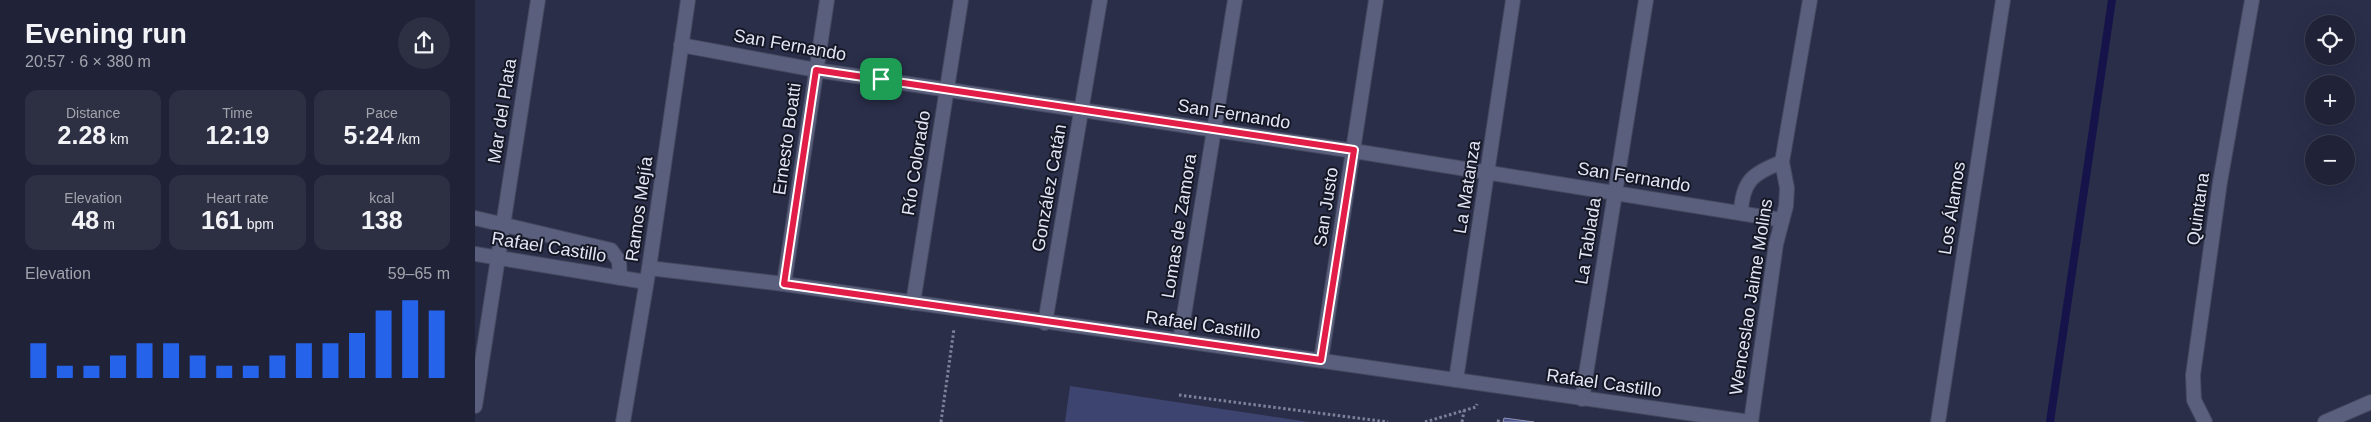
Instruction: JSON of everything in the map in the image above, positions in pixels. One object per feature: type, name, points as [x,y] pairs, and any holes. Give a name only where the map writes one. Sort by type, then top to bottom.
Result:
[{"type":"street","name":"Mar del Plata","points":[[475,406],[539,0]]},
{"type":"street","name":"Ramos Mejía","points":[[623,422],[649,268],[688,0]]},
{"type":"street","name":"Ernesto Boatti","points":[[784,284],[827,0]]},
{"type":"street","name":"Río Colorado","points":[[913,303],[961,0]]},
{"type":"street","name":"González Catán","points":[[1045,323],[1100,0]]},
{"type":"street","name":"Lomas de Zamora","points":[[1180,340],[1235,0]]},
{"type":"street","name":"San Justo","points":[[1321,360],[1376,0]]},
{"type":"street","name":"La Matanza","points":[[1456,380],[1489,173],[1513,0]]},
{"type":"street","name":"La Tablada","points":[[1582,399],[1646,0]]},
{"type":"street","name":"Wenceslao Jaime Molins","points":[[1750,422],[1776,244],[1786,206],[1787,188],[1782,162],[1809,0]]},
{"type":"street","name":"Los Álamos","points":[[1938,422],[2003,0]]},
{"type":"street","name":"Quintana","points":[[2205,422],[2194,400],[2193,375],[2220,182],[2252,0]]},
{"type":"street","name":"San Fernando","points":[[681,46],[816,70],[1354,150],[1782,220]]},
{"type":"street","points":[[1741,213],[1742,195],[1749,180],[1763,169],[1782,162]]},
{"type":"street","points":[[475,218],[503,223],[611,250],[619,261],[620,278]]},
{"type":"street","name":"Rafael Castillo","points":[[475,254],[646,282]]},
{"type":"street","name":"Rafael Castillo","points":[[649,268],[784,284],[1045,323],[1180,340],[1750,422]]},
{"type":"street","points":[[2325,422],[2371,402]]},
{"type":"path","points":[[941,422],[957,309]]},
{"type":"path","points":[[1425,422],[1476,407],[1481,384]]},
{"type":"path","points":[[1179,395],[1388,422]]},
{"type":"path","points":[[1462,422],[1464,411]]},
{"type":"shaded area","points":[[1070,386],[1309,422],[1065,422]]},
{"type":"building","points":[[1504,418],[1534,422],[1503,422]]},
{"type":"waterway","points":[[2050,422],[2112,0]]},
{"type":"route","points":[[816,70],[881,79],[1354,150],[1321,360],[1045,323],[784,284],[816,70]]}]
